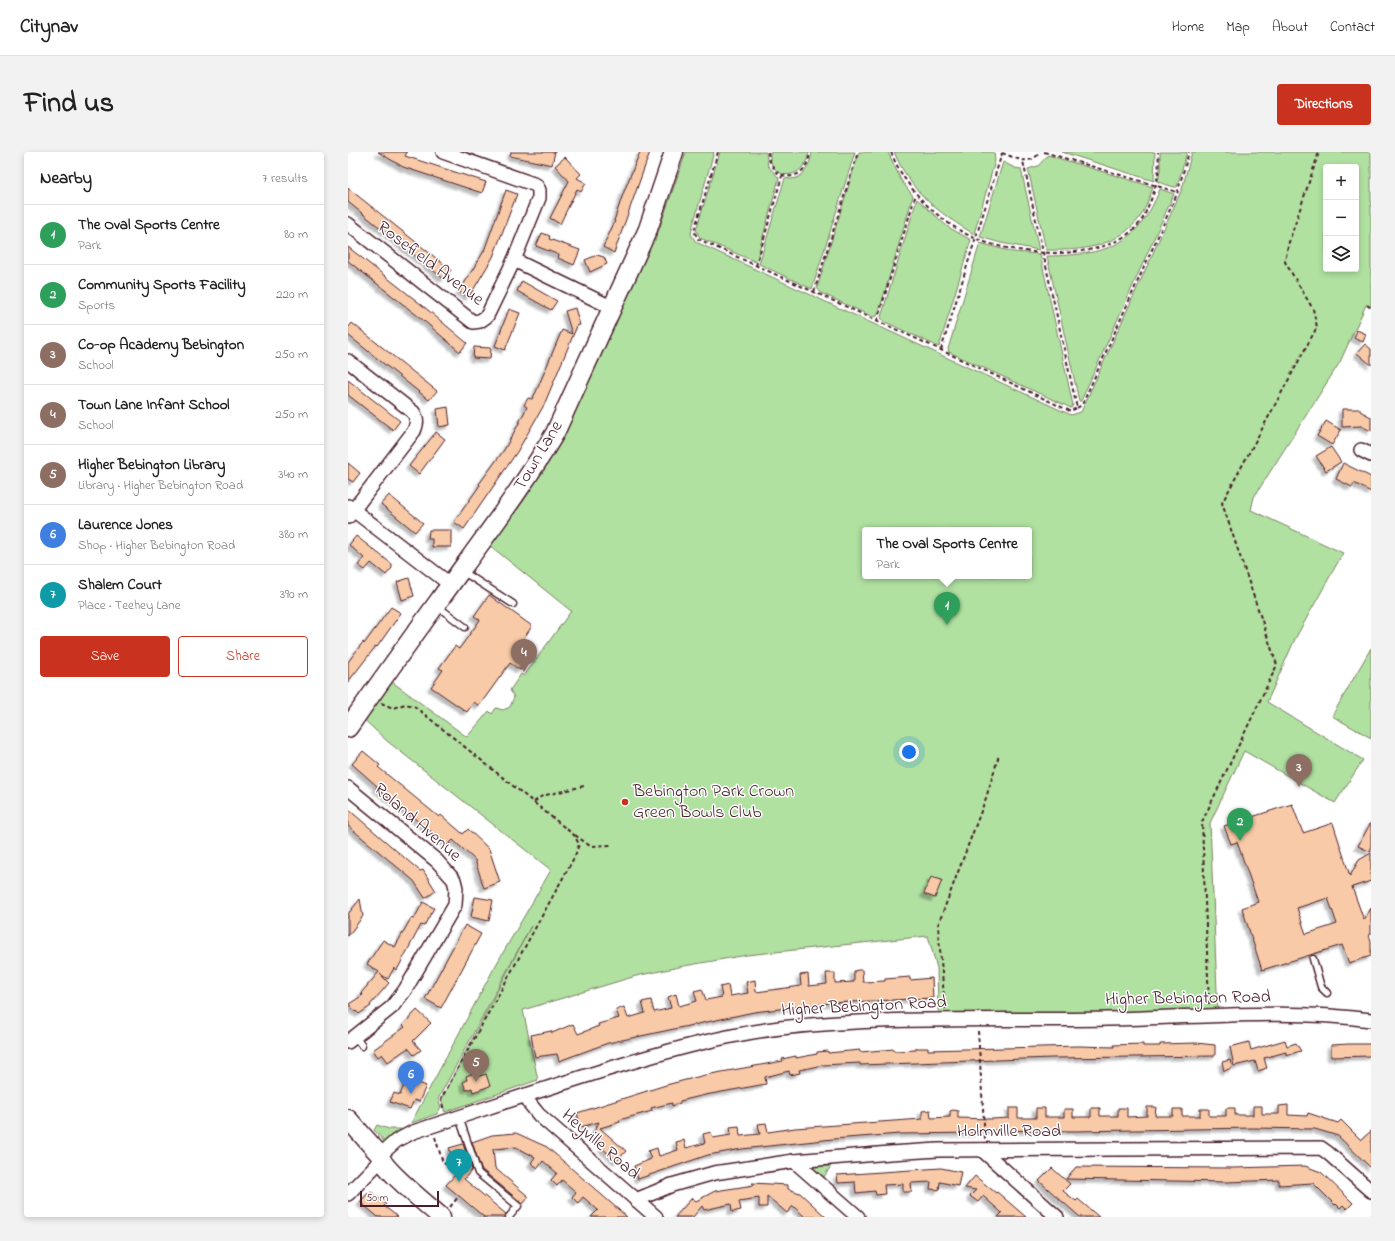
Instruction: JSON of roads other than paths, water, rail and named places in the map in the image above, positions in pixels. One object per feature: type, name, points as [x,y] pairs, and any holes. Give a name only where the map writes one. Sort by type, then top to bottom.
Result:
[{"type":"main road","name":"Town Lane","points":[[348,728],[505,510],[544,453],[555,433],[648,229],[674,152]]},
{"type":"main road","points":[[348,1119],[393,1174],[441,1217]]},
{"type":"street","points":[[443,152],[536,185],[539,190],[539,198],[514,260],[613,308]]},
{"type":"street","name":"Rosefield Avenue","points":[[348,224],[473,322],[480,321],[487,316],[514,260]]},
{"type":"street","points":[[348,361],[413,412],[416,417],[417,425],[414,431],[350,511],[451,585]]},
{"type":"street","name":"Roland Avenue","points":[[348,788],[437,861],[454,880],[456,888],[455,905],[405,990],[392,1006],[355,1041]]},
{"type":"street","name":"Higher Bebington Road","points":[[348,1194],[396,1141],[431,1126],[670,1051],[720,1039],[779,1029],[850,1023],[1110,1019],[1209,1015],[1343,1016],[1371,1020]]},
{"type":"street","name":"Heyville Road","points":[[526,1095],[530,1104],[539,1115],[656,1217]]},
{"type":"street","name":"Holmville Road","points":[[636,1200],[672,1185],[714,1173],[794,1161],[938,1150],[1321,1148],[1328,1152],[1371,1191]]},
{"type":"street","points":[[984,1150],[1056,1217]]},
{"type":"street","points":[[794,1161],[858,1217]]},
{"type":"lane","points":[[461,570],[513,604]]},
{"type":"lane","points":[[436,605],[465,627]]},
{"type":"lane","points":[[1313,959],[1321,987],[1327,993]]},
{"type":"lane","points":[[453,1119],[478,1173],[518,1206],[509,1217]]},
{"type":"place","name":"The Oval Sports Centre","points":[[947,625]]},
{"type":"place","name":"Town Lane Infant School","points":[[524,672]]},
{"type":"place","name":"Co-op Academy Bebington","points":[[1299,787]]},
{"type":"place","name":"Bebington Park Crown Green Bowls Club","points":[[625,802]]},
{"type":"place","name":"Community Sports Facility","points":[[1240,841]]},
{"type":"place","name":"Higher Bebington Library","points":[[476,1082]]},
{"type":"place","name":"Laurence Jones","points":[[411,1094]]},
{"type":"place","name":"Shalem Court","points":[[459,1182]]}]
